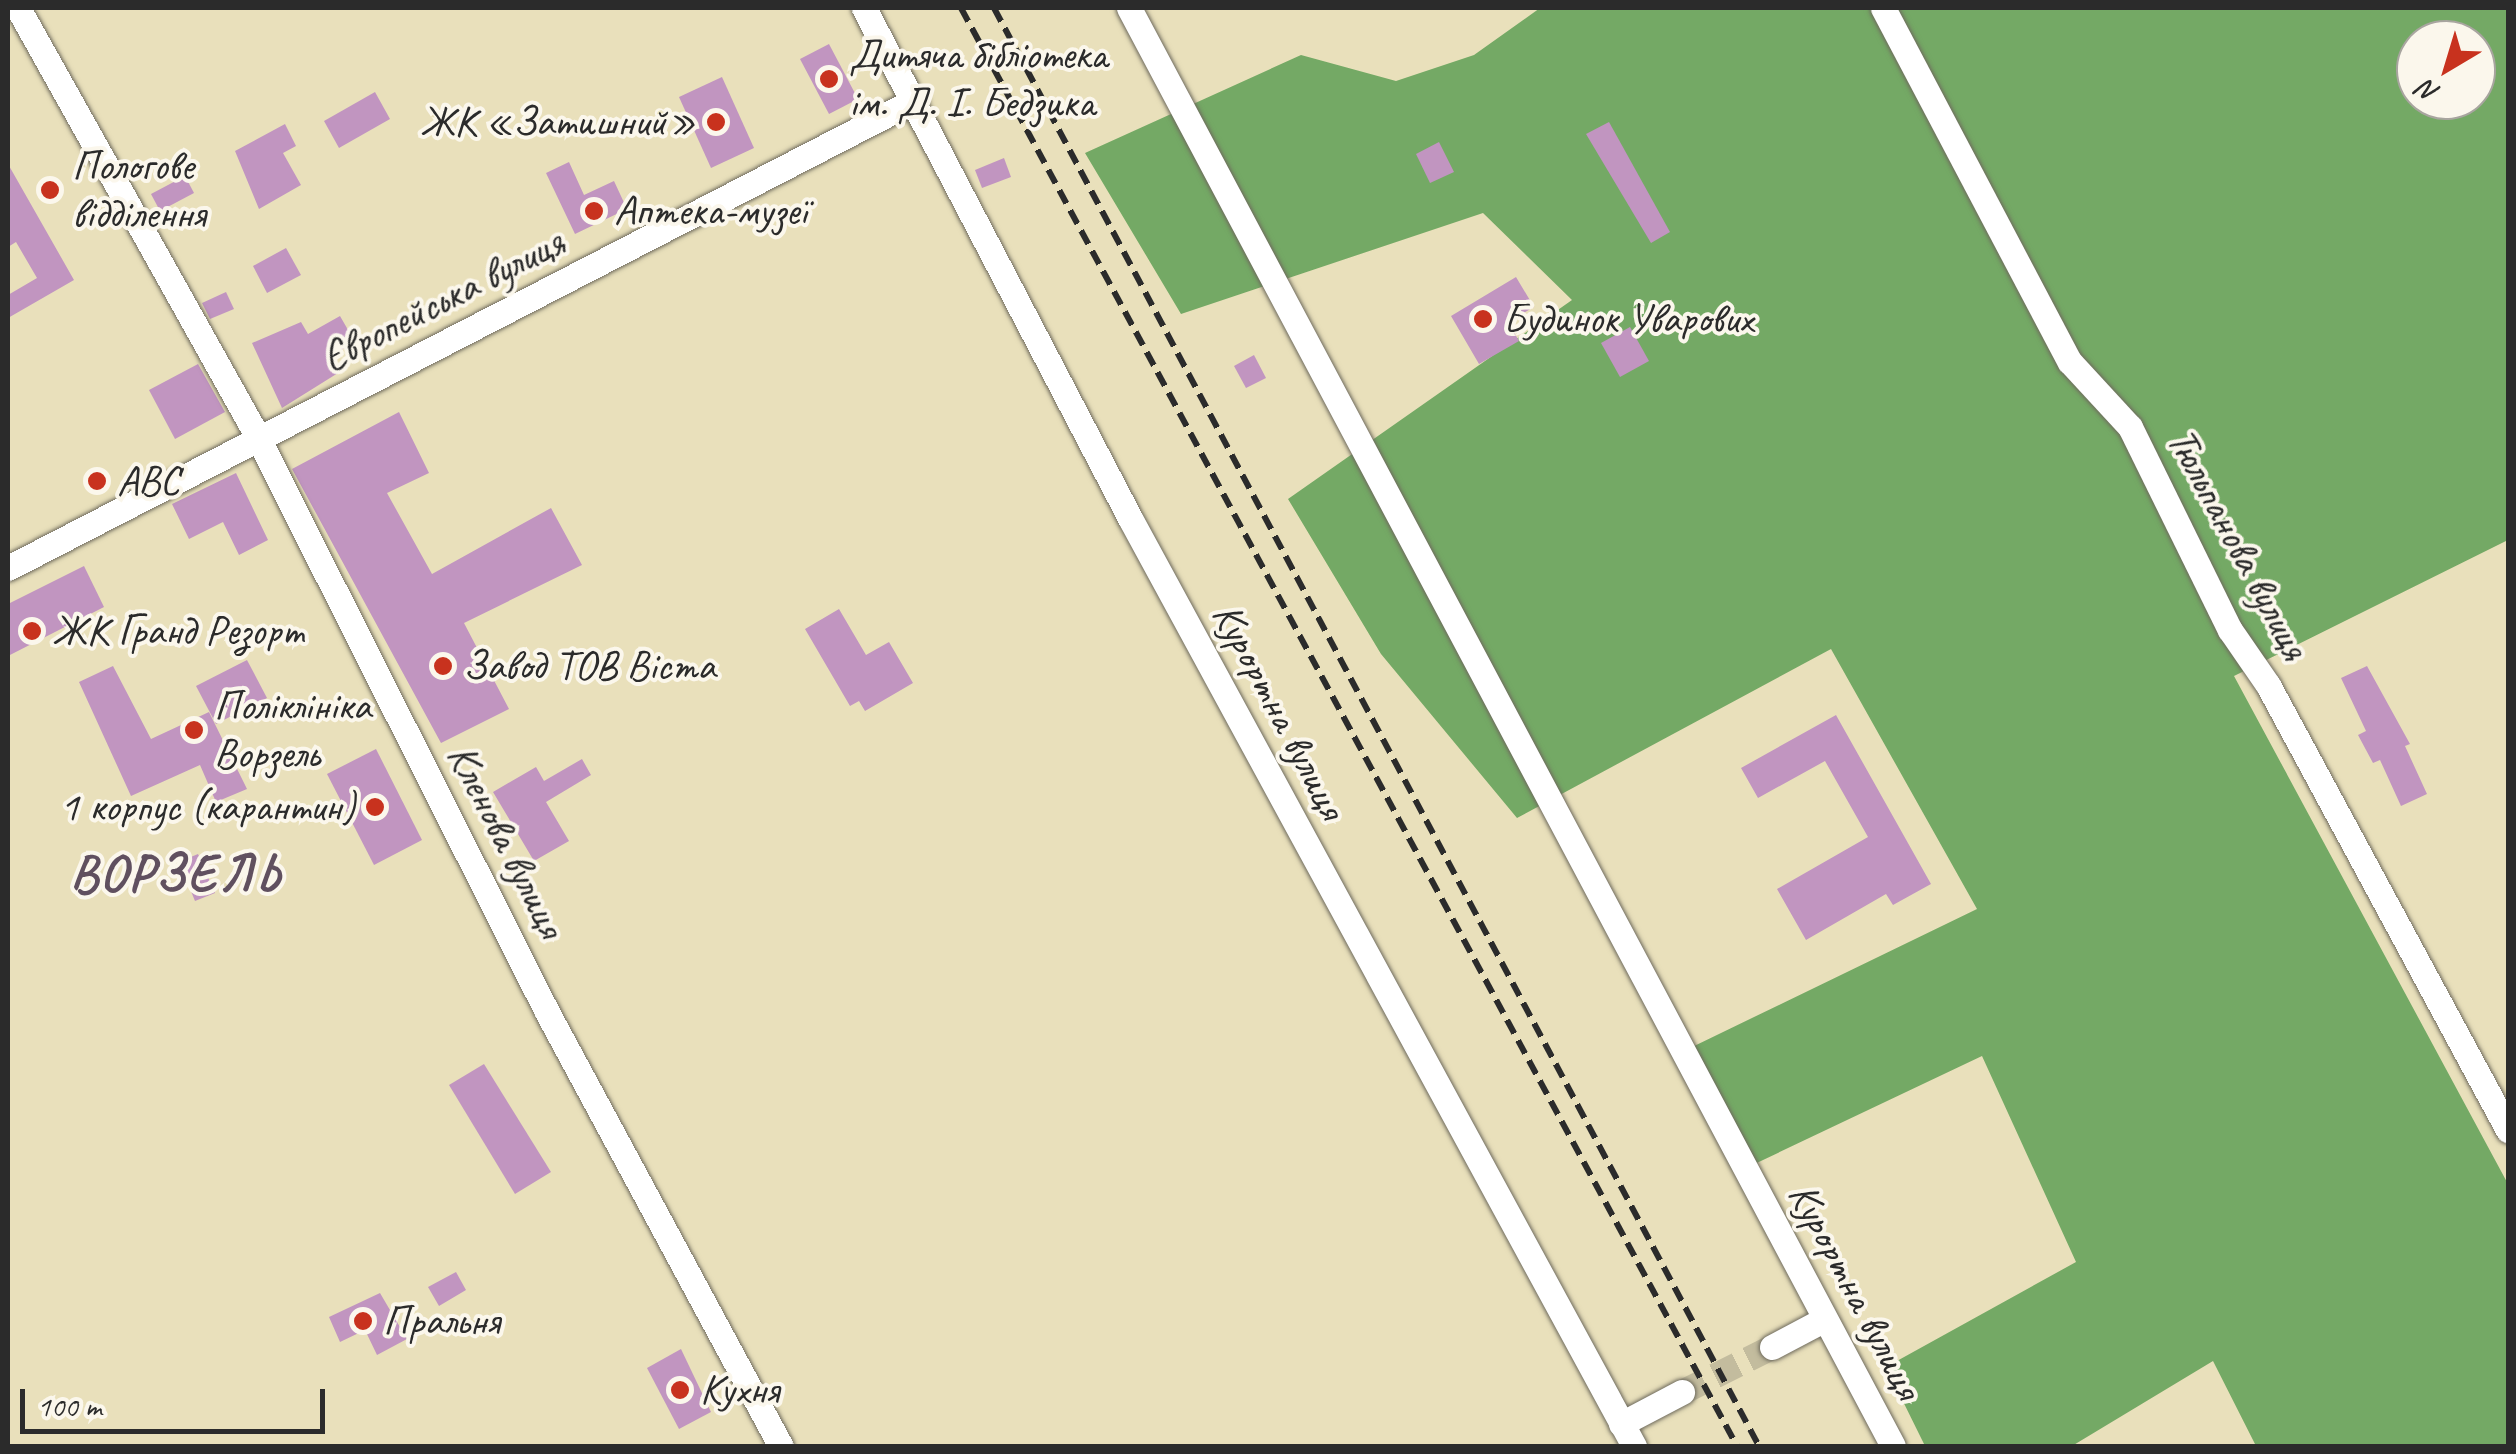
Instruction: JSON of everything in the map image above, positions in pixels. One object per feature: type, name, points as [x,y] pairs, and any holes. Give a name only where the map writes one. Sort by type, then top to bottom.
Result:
[{"type":"street","name":"Кленова вулиця","points":[[18,8],[260,440],[546,1012],[782,1446]]},
{"type":"street","name":"Курортна вулиця","points":[[864,8],[1131,520],[1628,1436]]},
{"type":"street","name":"Курортна вулиця","points":[[1129,8],[1893,1446]]},
{"type":"street","name":"Тюльпанова вулиця","points":[[1883,8],[2070,362],[2130,427],[2213,597],[2268,685],[2508,1130]]},
{"type":"street","name":"Європейська вулиця","points":[[8,568],[915,100]]},
{"type":"street","points":[[1772,1347],[1824,1320]]},
{"type":"street","points":[[1628,1436],[1682,1392]]},
{"type":"green space","points":[[1540,8],[2508,8],[2508,540],[2234,676],[2508,1184],[2508,1446],[2256,1446],[2213,1361],[2072,1446],[1925,1446],[1886,1367],[2076,1262],[1982,1056],[1744,1169],[1688,1049],[1977,909],[1831,649],[1517,818],[1381,654],[1288,499],[1572,300],[1483,213],[1181,314],[1085,153],[1301,55],[1396,81],[1474,55]]},
{"type":"building","name":"Дитяча бібліотека ім. Д. І. Бедзика","points":[[829,44],[858,99],[829,114],[800,59]]},
{"type":"building","name":"ЖК «Затишний»","points":[[722,77],[754,148],[711,168],[679,97]]},
{"type":"building","points":[[375,92],[390,119],[339,148],[324,121]]},
{"type":"building","points":[[1609,122],[1670,232],[1651,243],[1586,134]]},
{"type":"building","points":[[285,124],[296,146],[283,153],[301,185],[259,209],[235,151]]},
{"type":"building","points":[[1439,142],[1454,172],[1430,183],[1416,154]]},
{"type":"building","points":[[1004,158],[1011,177],[982,188],[975,170]]},
{"type":"building","points":[[569,162],[584,195],[614,181],[627,209],[575,234],[546,173]]},
{"type":"building","name":"Пологове відділення","points":[[8,164],[74,280],[8,318],[8,295],[37,278],[16,242],[8,247]]},
{"type":"building","points":[[185,176],[194,193],[160,211],[151,194]]},
{"type":"building","points":[[286,248],[301,275],[267,293],[253,266]]},
{"type":"building","name":"Будинок Уварових","points":[[1516,277],[1534,307],[1508,322],[1519,341],[1479,364],[1451,316]]},
{"type":"building","points":[[226,292],[234,309],[210,319],[202,303]]},
{"type":"building","points":[[340,316],[355,342],[329,357],[338,373],[282,408],[252,343],[301,322],[308,334]]},
{"type":"building","points":[[1630,327],[1649,361],[1620,377],[1601,343]]},
{"type":"building","points":[[1254,355],[1266,378],[1246,388],[1234,366]]},
{"type":"building","points":[[198,364],[225,412],[175,439],[149,390]]},
{"type":"building","points":[[399,412],[429,473],[387,493],[432,574],[551,508],[582,565],[464,623],[509,709],[441,743],[292,469]]},
{"type":"building","points":[[236,473],[268,540],[239,555],[223,522],[189,539],[172,504]]},
{"type":"building","name":"ЖК Гранд Резорт","points":[[84,566],[104,607],[8,656],[8,604]]},
{"type":"building","points":[[839,609],[866,655],[889,642],[913,683],[865,711],[859,701],[850,706],[805,629]]},
{"type":"building","points":[[247,660],[267,698],[216,724],[196,686]]},
{"type":"building","name":"Поліклініка Ворзель","points":[[113,666],[151,739],[209,712],[247,789],[216,802],[200,765],[131,796],[79,682]]},
{"type":"building","points":[[2367,666],[2410,744],[2405,746],[2427,794],[2401,806],[2380,760],[2373,763],[2358,735],[2366,731],[2341,678]]},
{"type":"building","points":[[1836,715],[1931,884],[1893,905],[1886,894],[1806,940],[1777,889],[1868,837],[1825,761],[1758,798],[1741,768]]},
{"type":"building","name":"1 корпус (карантин)","points":[[376,749],[422,840],[374,865],[327,774]]},
{"type":"building","points":[[582,759],[591,775],[546,802],[569,841],[534,861],[493,792],[536,767],[544,781]]},
{"type":"building","points":[[198,854],[215,893],[195,901],[179,862]]},
{"type":"building","points":[[484,1064],[551,1172],[515,1194],[449,1085]]},
{"type":"building","points":[[456,1272],[466,1290],[439,1306],[428,1287]]},
{"type":"building","name":"Пральня","points":[[380,1293],[407,1339],[377,1355],[365,1330],[340,1342],[329,1317]]},
{"type":"building","name":"Кухня","points":[[681,1349],[711,1412],[679,1429],[647,1368]]},
{"type":"tunnel","points":[[1682,1392],[1772,1347]]},
{"type":"railway","points":[[961,8],[1737,1446]]},
{"type":"railway","points":[[994,8],[1759,1446]]},
{"type":"place","name":"Дитяча бібліотека ім. Д. І. Бедзика","points":[[829,79]]},
{"type":"place","name":"ЖК «Затишний»","points":[[716,122]]},
{"type":"place","name":"Пологове відділення","points":[[50,190]]},
{"type":"place","name":"Аптека-музеї","points":[[594,211]]},
{"type":"place","name":"Будинок Уварових","points":[[1483,319]]},
{"type":"place","name":"ABC","points":[[97,481]]},
{"type":"place","name":"ЖК Гранд Резорт","points":[[32,631]]},
{"type":"place","name":"Завод ТОВ Віста","points":[[443,666]]},
{"type":"place","name":"Поліклініка Ворзель","points":[[194,730]]},
{"type":"place","name":"1 корпус (карантин)","points":[[375,807]]},
{"type":"place","name":"Пральня","points":[[363,1321]]},
{"type":"place","name":"Кухня","points":[[680,1390]]},
{"type":"district","name":"ВОРЗЕЛЬ","points":[[176,874]]}]
